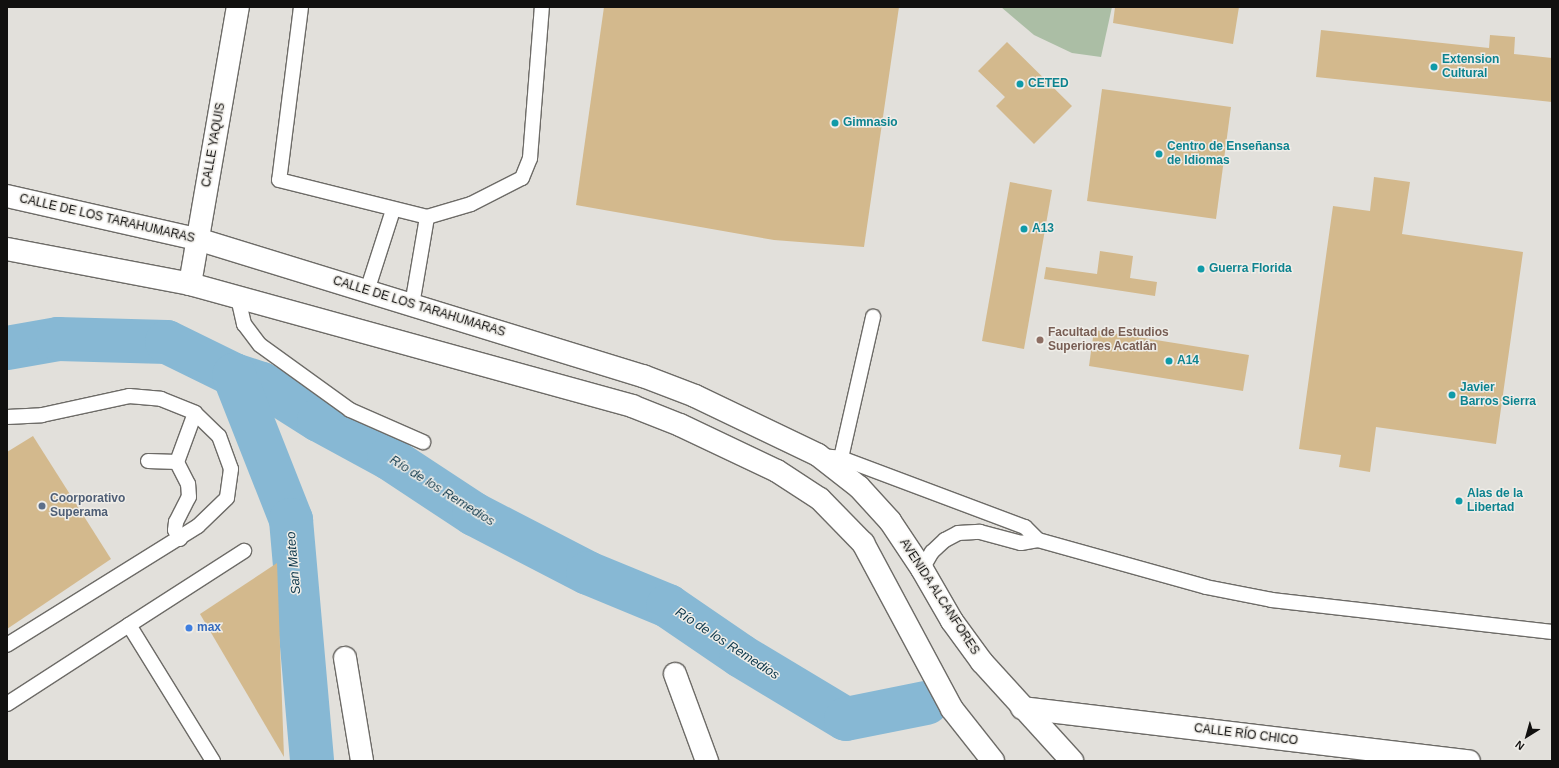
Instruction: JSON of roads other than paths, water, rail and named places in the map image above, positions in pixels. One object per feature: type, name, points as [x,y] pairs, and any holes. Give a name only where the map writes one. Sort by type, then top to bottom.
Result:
[{"type":"main road","name":"CALLE YAQUIS","points":[[190,284],[238,7]]},
{"type":"main road","name":"CALLE DE LOS TARAHUMARAS","points":[[7,196],[198,239],[643,376],[695,396],[818,456]]},
{"type":"main road","points":[[7,249],[190,284],[632,406],[680,425],[777,471],[820,499],[862,543],[952,709],[993,761]]},
{"type":"main road","name":"AVENIDA ALCANFORES","points":[[818,456],[859,488],[890,522],[922,569],[952,621],[982,662],[1022,708],[1072,761]]},
{"type":"main road","points":[[345,658],[362,761]]},
{"type":"main road","points":[[675,674],[707,761]]},
{"type":"main road","name":"CALLE RÍO CHICO","points":[[1022,708],[1469,761]]},
{"type":"lane","points":[[301,7],[279,180],[393,210],[427,217],[471,204],[522,178],[530,158],[542,7]]},
{"type":"lane","points":[[367,291],[393,210]]},
{"type":"lane","points":[[412,305],[427,217]]},
{"type":"lane","points":[[238,298],[244,324],[260,345],[350,410],[423,442]]},
{"type":"lane","points":[[841,458],[873,316]]},
{"type":"lane","points":[[7,417],[42,415],[130,396],[161,399],[195,413],[219,436],[231,470],[227,498],[198,526],[180,539],[7,644]]},
{"type":"lane","points":[[180,539],[175,530],[176,522],[189,497],[188,484],[178,462],[195,413]]},
{"type":"lane","points":[[818,456],[841,458],[1024,527],[1038,540]]},
{"type":"lane","points":[[148,461],[178,462]]},
{"type":"lane","points":[[922,569],[932,552],[944,540],[958,533],[980,532],[1020,543],[1038,540],[1206,587],[1272,600],[1552,632]]},
{"type":"lane","points":[[7,704],[244,550]]},
{"type":"lane","points":[[129,625],[211,755],[213,761]]},
{"type":"waterway","name":"Río de los Remedios","points":[[7,348],[58,339],[167,342],[234,375],[262,384],[319,420],[389,458],[474,514],[588,573],[668,606],[741,656],[846,719],[926,703]]},
{"type":"waterway","name":"San Mateo","points":[[234,375],[291,520],[312,761]]},
{"type":"place","name":"Extension Cultural","points":[[1434,67]]},
{"type":"place","name":"CETED","points":[[1020,84]]},
{"type":"place","name":"Gimnasio","points":[[835,123]]},
{"type":"place","name":"Centro de Enseñansa de Idiomas","points":[[1159,154]]},
{"type":"place","name":"A13","points":[[1024,229]]},
{"type":"place","name":"Guerra Florida","points":[[1201,269]]},
{"type":"place","name":"Facultad de Estudios Superiores Acatlán","points":[[1040,340]]},
{"type":"place","name":"A14","points":[[1169,361]]},
{"type":"place","name":"Javier Barros Sierra","points":[[1452,395]]},
{"type":"place","name":"Alas de la Libertad","points":[[1459,501]]},
{"type":"place","name":"Coorporativo Superama","points":[[42,506]]},
{"type":"place","name":"max","points":[[189,628]]}]
